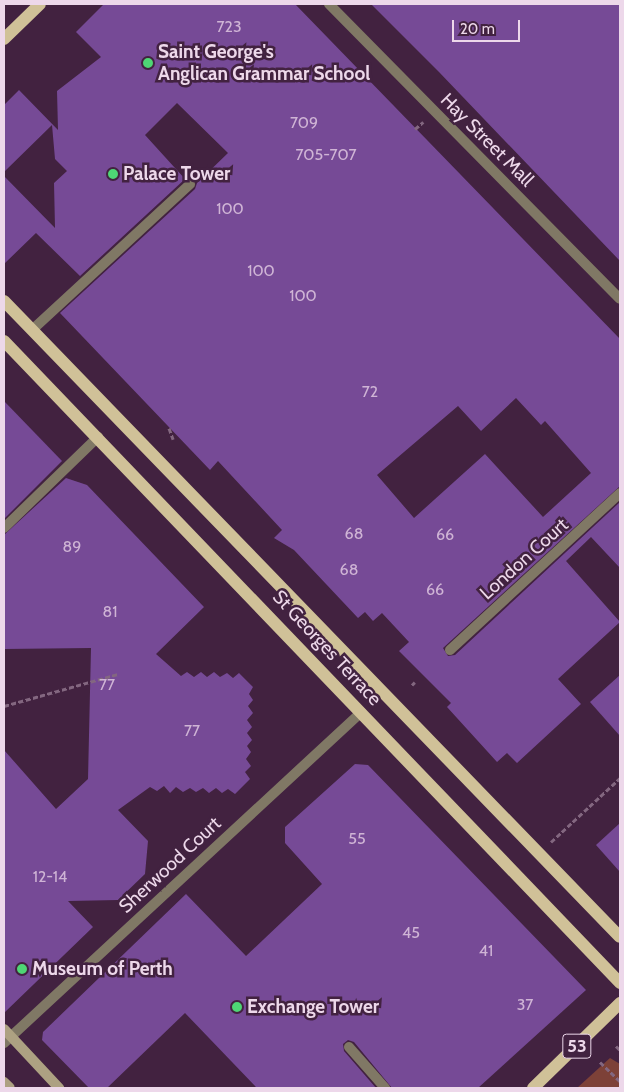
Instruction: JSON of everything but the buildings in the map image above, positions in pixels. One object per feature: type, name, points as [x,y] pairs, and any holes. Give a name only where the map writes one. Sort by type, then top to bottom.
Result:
[{"type":"main road","points":[[4,38],[40,4]]},
{"type":"main road","name":"St Georges Terrace","points":[[4,302],[620,937]]},
{"type":"main road","name":"St Georges Terrace","points":[[4,341],[620,983]]},
{"type":"main road","name":"53","points":[[533,1088],[620,1003]]},
{"type":"main road","points":[[6,1036],[59,1088]]},
{"type":"main road","points":[[4,1082],[10,1088]]},
{"type":"street","name":"Hay Street Mall","points":[[329,4],[620,299]]},
{"type":"street","points":[[32,330],[190,184]]},
{"type":"street","points":[[4,528],[98,437]]},
{"type":"street","name":"London Court","points":[[450,650],[620,493]]},
{"type":"street","name":"Sherwood Court","points":[[6,1036],[361,712]]},
{"type":"street","points":[[349,1047],[385,1088]]},
{"type":"path","points":[[169,428],[173,439]]},
{"type":"path","points":[[4,706],[118,674]]},
{"type":"path","points":[[539,853],[620,778]]},
{"type":"path","points":[[616,1046],[620,1050]]},
{"type":"path","points":[[600,1062],[620,1081]]},
{"type":"shaded area","points":[[610,1058],[620,1064],[620,1088],[577,1088]]},
{"type":"place","name":"Saint George's Anglican Grammar School","points":[[148,63]]},
{"type":"place","name":"Palace Tower","points":[[113,174]]},
{"type":"place","name":"Museum of Perth","points":[[22,969]]},
{"type":"place","name":"Exchange Tower","points":[[237,1007]]}]
